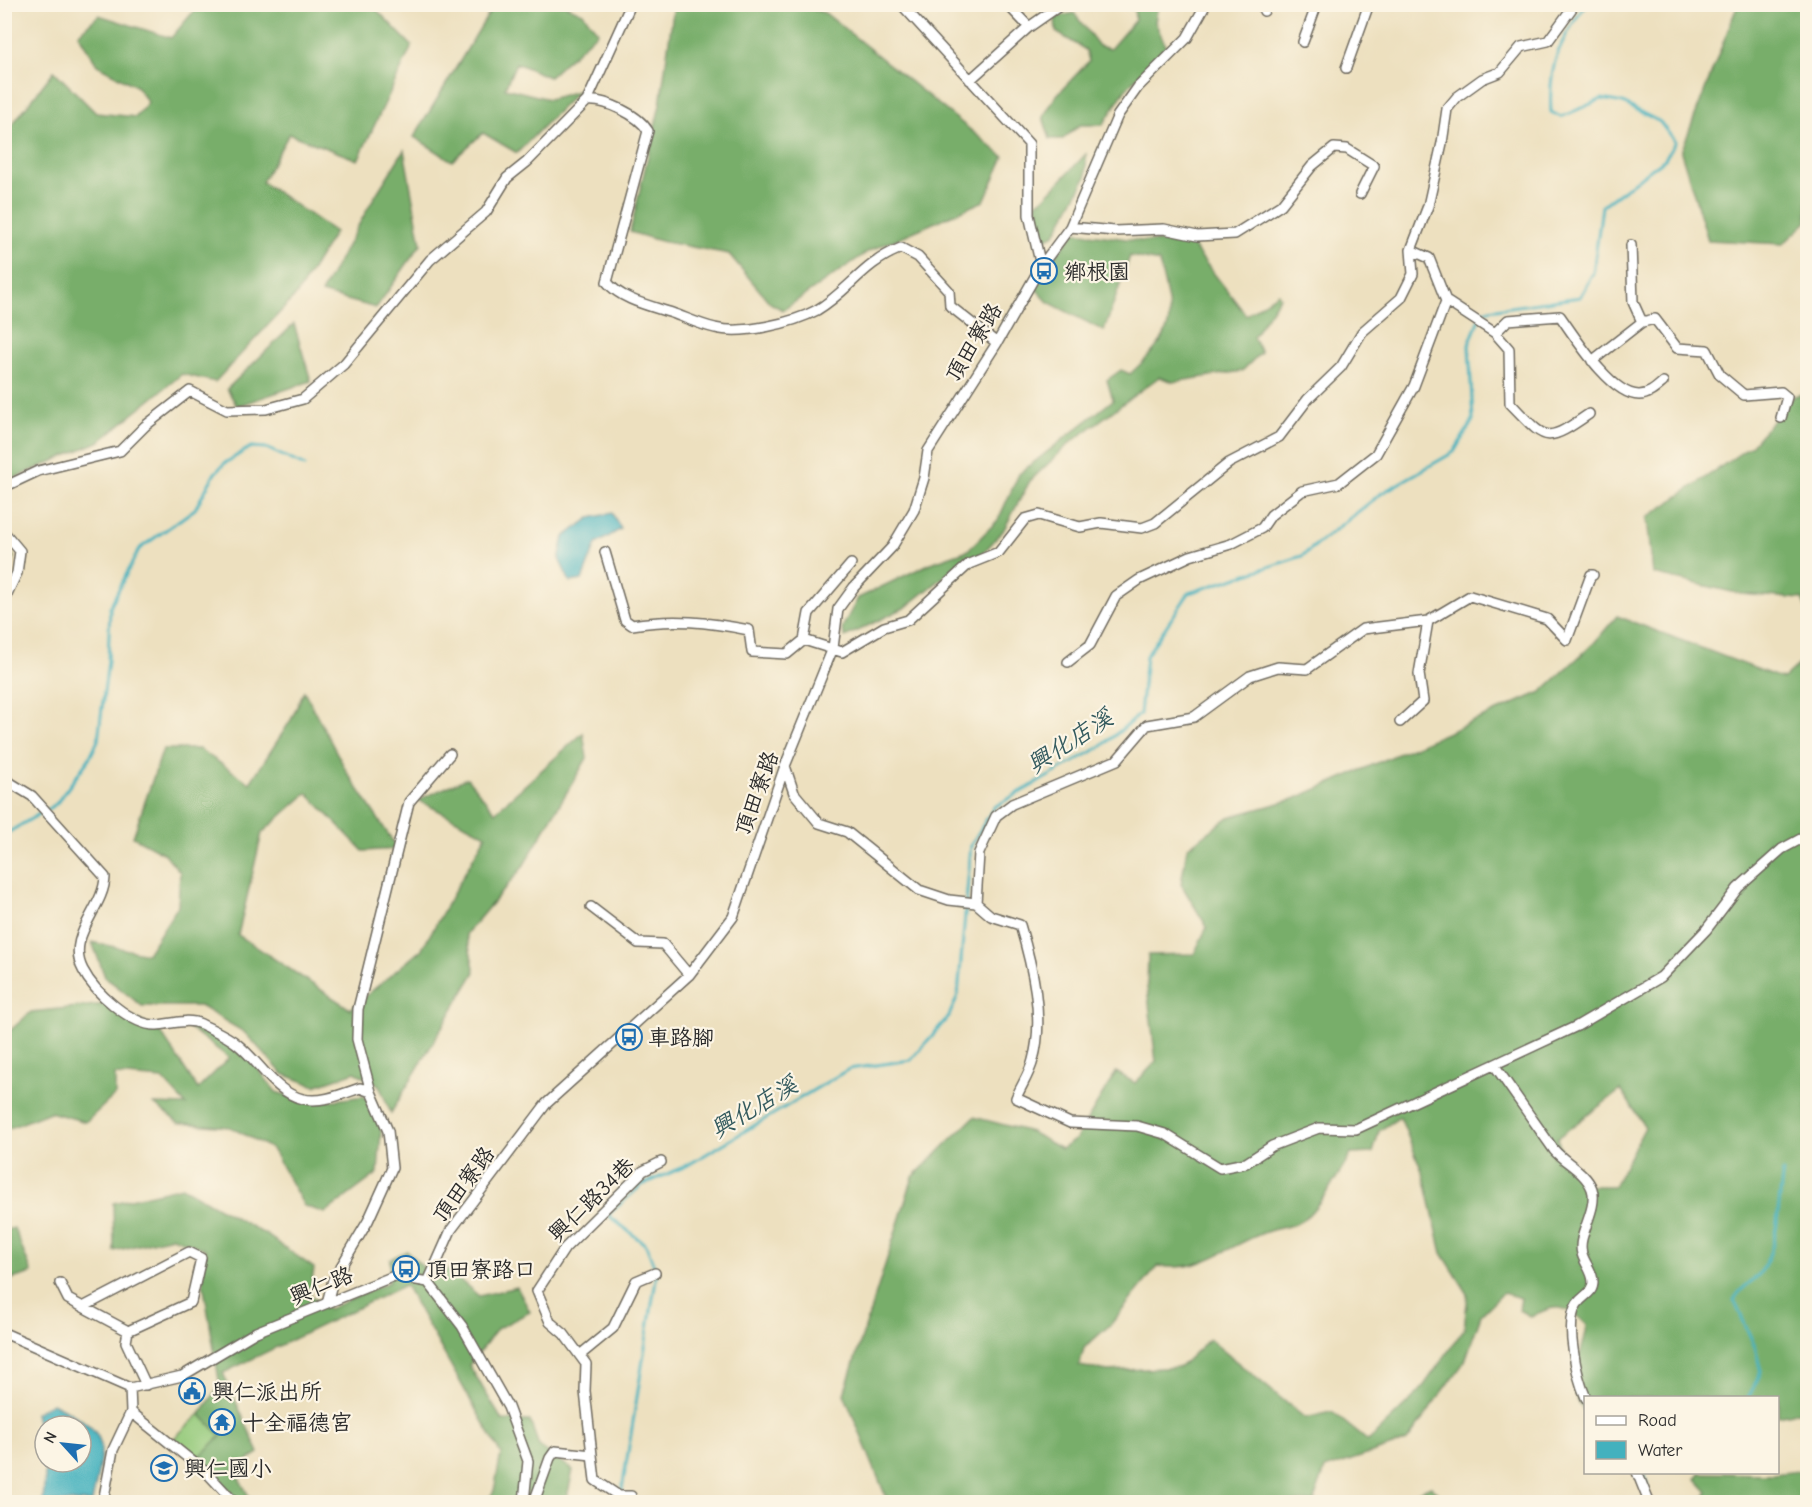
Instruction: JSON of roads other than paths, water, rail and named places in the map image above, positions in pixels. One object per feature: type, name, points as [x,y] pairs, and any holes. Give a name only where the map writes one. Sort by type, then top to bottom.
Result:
[{"type":"street","points":[[4,487],[38,471],[120,451],[145,426],[190,391],[226,410],[266,409],[303,399],[344,364],[430,260],[486,212],[507,178],[527,162],[587,101],[630,4]]},
{"type":"street","points":[[901,4],[1029,144],[1029,215],[1041,266]]},
{"type":"street","points":[[1007,4],[1029,27]]},
{"type":"street","points":[[970,80],[1029,27],[1062,4]]},
{"type":"street","name":"頂田寮路","points":[[428,1282],[451,1230],[546,1104],[689,975],[733,917],[786,766],[833,648],[838,609],[854,587],[892,547],[914,510],[924,478],[928,451],[997,344],[1041,266],[1070,227],[1118,116],[1138,87],[1187,38],[1206,4]]},
{"type":"street","points":[[1303,42],[1317,4]]},
{"type":"street","points":[[1346,68],[1369,4]]},
{"type":"street","points":[[804,640],[842,652],[884,627],[908,620],[969,564],[999,552],[1025,519],[1039,515],[1080,527],[1101,523],[1143,528],[1155,523],[1230,463],[1279,437],[1308,399],[1341,367],[1362,332],[1401,298],[1413,274],[1411,250],[1428,206],[1447,109],[1457,97],[1482,79],[1500,72],[1521,46],[1548,41],[1575,4]]},
{"type":"street","points":[[587,101],[598,100],[643,123],[648,131],[608,282],[613,289],[636,300],[706,325],[736,332],[778,324],[817,309],[880,256],[901,248],[918,256],[949,291],[950,306],[997,344]]},
{"type":"street","points":[[1070,227],[1115,231],[1164,229],[1197,236],[1235,234],[1281,205],[1312,166],[1334,148],[1347,149],[1374,166],[1360,194]]},
{"type":"street","points":[[1631,245],[1633,302],[1642,322]]},
{"type":"street","points":[[1411,250],[1429,258],[1446,301],[1496,333],[1509,349],[1510,403],[1537,431],[1549,436],[1559,435],[1589,414]]},
{"type":"street","points":[[1068,662],[1090,645],[1116,596],[1138,580],[1190,556],[1241,539],[1262,528],[1271,515],[1302,491],[1338,483],[1376,454],[1414,386],[1446,301]]},
{"type":"street","points":[[1496,333],[1508,320],[1560,316],[1592,361],[1625,392],[1639,395],[1653,391],[1663,382]]},
{"type":"street","points":[[1592,361],[1642,322],[1655,318],[1677,348],[1707,350],[1719,375],[1744,395],[1781,392],[1787,397],[1781,418]]},
{"type":"street","points":[[4,532],[20,551],[17,573],[4,600]]},
{"type":"street","points":[[605,552],[626,620],[632,626],[660,620],[700,621],[749,630],[752,652],[787,654],[804,640],[809,613],[851,564]]},
{"type":"street","points":[[976,903],[979,853],[996,816],[1012,804],[1117,760],[1147,725],[1194,717],[1250,676],[1278,668],[1306,669],[1363,629],[1428,621],[1470,596],[1548,619],[1567,640],[1591,575],[1593,575]]},
{"type":"street","points":[[1400,722],[1423,701],[1419,674],[1428,621]]},
{"type":"street","points":[[327,1303],[333,1280],[368,1221],[392,1168],[388,1131],[371,1092],[357,1039],[358,1009],[409,802],[450,754]]},
{"type":"street","points":[[786,766],[794,793],[819,824],[847,832],[920,890],[949,900],[976,903],[991,916],[1020,925],[1028,950],[1038,1023],[1033,1059],[1016,1098],[1070,1123],[1146,1128],[1165,1134],[1220,1168],[1246,1163],[1272,1146],[1319,1128],[1356,1129],[1577,1026],[1661,977],[1706,930],[1738,888],[1782,849],[1808,835]]},
{"type":"street","points":[[4,779],[32,796],[105,877],[105,887],[81,934],[79,949],[81,968],[93,986],[134,1021],[155,1025],[175,1021],[198,1023],[236,1043],[279,1088],[303,1099],[332,1098],[360,1088],[371,1092]]},
{"type":"street","points":[[591,907],[638,943],[663,945],[689,975]]},
{"type":"street","points":[[1495,1066],[1554,1150],[1564,1162],[1580,1172],[1592,1190],[1593,1201],[1581,1241],[1581,1256],[1593,1280],[1591,1291],[1577,1304],[1570,1328],[1586,1396]]},
{"type":"street","name":"興仁路34巷","points":[[631,1496],[619,1496],[595,1480],[585,1391],[586,1364],[564,1334],[550,1322],[537,1291],[565,1248],[643,1172],[661,1162]]},
{"type":"street","points":[[83,1307],[189,1252],[201,1258],[190,1302],[128,1331]]},
{"type":"street","points":[[580,1355],[613,1328],[636,1281],[654,1273]]},
{"type":"street","name":"興仁路","points":[[130,1388],[182,1376],[256,1332],[394,1276],[428,1282]]},
{"type":"street","points":[[428,1282],[462,1326],[508,1407],[528,1461],[524,1503]]},
{"type":"street","points":[[60,1283],[68,1299],[128,1331]]},
{"type":"street","points":[[128,1331],[126,1342],[146,1384]]},
{"type":"street","points":[[4,1333],[130,1388],[131,1412],[113,1450],[103,1503]]},
{"type":"street","points":[[131,1412],[208,1474],[234,1503]]},
{"type":"street","points":[[534,1503],[550,1458],[555,1451],[592,1455]]},
{"type":"street","points":[[1637,1474],[1650,1502]]},
{"type":"water","points":[[612,513],[621,529],[596,544],[582,580],[570,582],[559,559],[564,537],[590,518]]},
{"type":"water","points":[[52,1403],[72,1414],[35,1414]]},
{"type":"water","points":[[93,1430],[100,1441],[101,1452],[92,1502],[43,1502],[45,1474],[93,1474]]},
{"type":"waterway","name":"興化店溪","points":[[620,1502],[657,1273],[646,1245],[608,1215],[642,1185],[688,1165],[849,1069],[911,1060],[949,1016],[958,995],[971,845],[994,807],[1102,746],[1140,714],[1146,656],[1189,593],[1302,556],[1382,493],[1454,452],[1473,420],[1469,345],[1482,311],[1580,297],[1593,273],[1602,206],[1665,159],[1675,142],[1660,122],[1623,103],[1602,99],[1561,117],[1551,112],[1551,80],[1557,54],[1586,4]]},
{"type":"waterway","points":[[4,835],[56,804],[89,759],[98,740],[108,661],[110,607],[139,549],[195,509],[215,473],[225,463],[251,447],[266,448],[305,466]]},
{"type":"waterway","points":[[1749,1396],[1761,1372],[1755,1347],[1734,1300],[1739,1292],[1760,1273],[1771,1250],[1777,1224],[1783,1172]]},
{"type":"waterway","points":[[1644,1474],[1647,1485]]},
{"type":"place","name":"鄉根園","points":[[1044,271]]},
{"type":"place","name":"車路腳","points":[[629,1037]]},
{"type":"place","name":"頂田寮路口","points":[[406,1269]]},
{"type":"place","name":"興仁派出所","points":[[192,1391]]},
{"type":"place","name":"十全福德宮","points":[[222,1422]]},
{"type":"place","name":"興仁國小","points":[[164,1468]]}]
